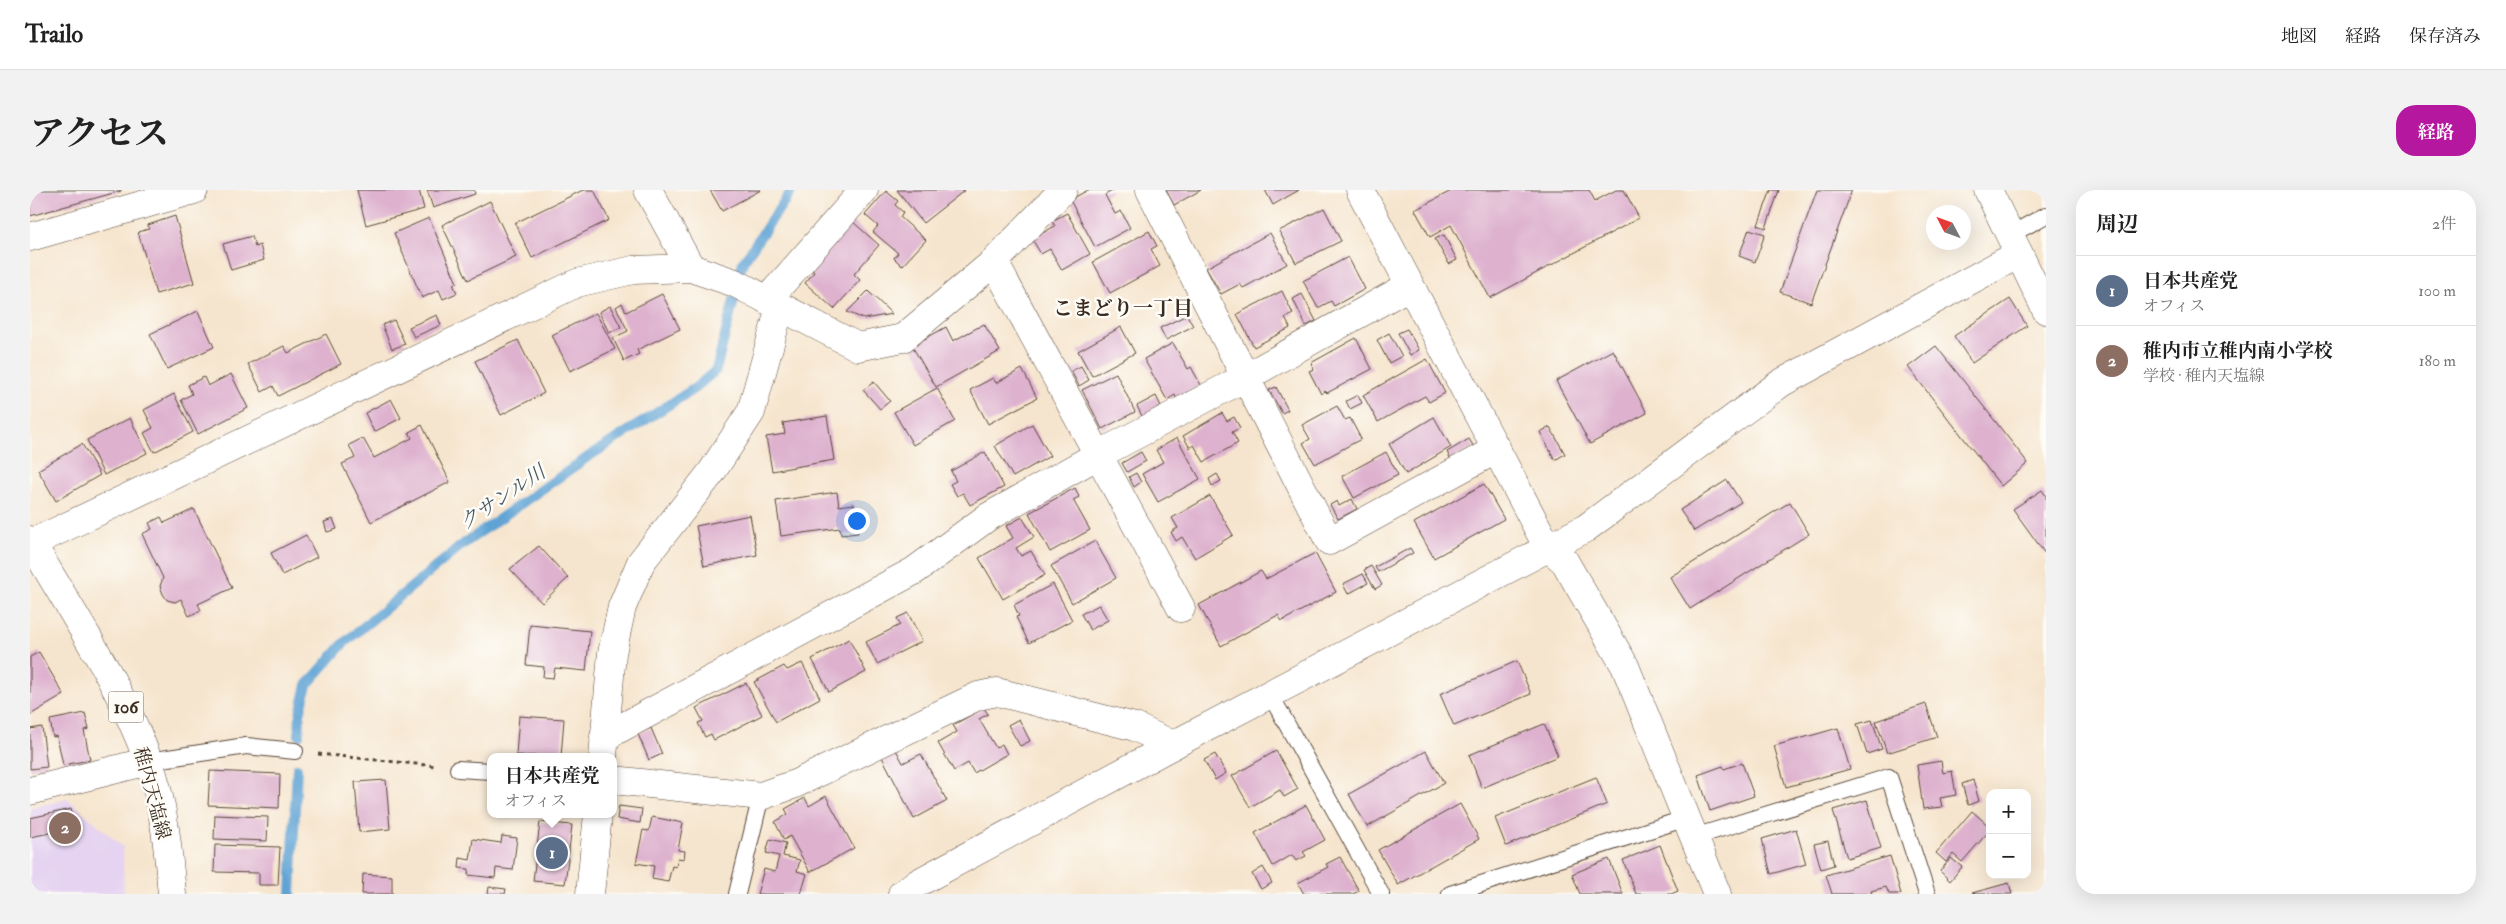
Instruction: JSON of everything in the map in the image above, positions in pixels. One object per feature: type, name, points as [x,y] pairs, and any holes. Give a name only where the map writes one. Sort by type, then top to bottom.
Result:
[{"type":"street","points":[[30,237],[194,190]]},
{"type":"street","points":[[648,190],[691,268]]},
{"type":"street","points":[[604,747],[612,653],[622,607],[641,562],[711,473],[751,412],[774,303],[864,190]]},
{"type":"street","points":[[31,542],[577,283],[633,270],[691,268],[735,283],[858,347],[903,338],[994,262],[1064,190]]},
{"type":"street","points":[[1150,190],[1329,541],[1497,449]]},
{"type":"street","points":[[1360,190],[1547,546],[1565,562],[1625,666],[1717,894]]},
{"type":"street","points":[[1988,190],[2046,310]]},
{"type":"street","points":[[902,894],[914,885],[1173,745],[1547,546],[1586,528],[1781,383],[2014,245]]},
{"type":"street","points":[[994,262],[1181,608]]},
{"type":"street","points":[[604,747],[914,571],[988,517],[1409,286]]},
{"type":"street","name":"稚内天塩線","points":[[31,542],[124,702],[149,761],[166,831],[172,894]]},
{"type":"street","points":[[617,780],[760,796],[795,784],[978,696],[997,692],[1135,727],[1173,745]]},
{"type":"street","points":[[30,791],[149,761]]},
{"type":"street","points":[[590,894],[598,818]]},
{"type":"lane","points":[[2014,245],[2046,215]]},
{"type":"lane","points":[[1270,694],[1381,894]]},
{"type":"lane","points":[[149,761],[246,746],[295,751]]},
{"type":"lane","points":[[458,768],[487,771]]},
{"type":"lane","points":[[1450,894],[1691,828],[1889,777],[1927,894]]},
{"type":"lane","points":[[737,894],[760,796]]},
{"type":"path","points":[[295,751],[458,768]]},
{"type":"shaded area","points":[[68,799],[123,847],[124,894],[30,894],[30,808]]},
{"type":"building","points":[[30,190],[121,190],[121,191],[30,216]]},
{"type":"building","points":[[357,190],[419,190],[424,209],[366,225]]},
{"type":"building","points":[[427,190],[474,190],[475,194],[433,208]]},
{"type":"building","points":[[583,190],[594,190],[609,220],[532,258],[515,223]]},
{"type":"building","points":[[710,190],[761,190],[722,211]]},
{"type":"building","points":[[897,190],[965,190],[923,223]]},
{"type":"building","points":[[1088,190],[1114,190],[1105,195],[1115,214],[1121,211],[1130,228],[1095,247],[1070,200]]},
{"type":"building","points":[[1166,190],[1201,190],[1174,205]]},
{"type":"building","points":[[1265,190],[1299,190],[1273,205]]},
{"type":"building","points":[[1453,190],[1589,190],[1595,201],[1616,190],[1624,190],[1639,218],[1490,298],[1451,225],[1430,237],[1415,210]]},
{"type":"building","points":[[1771,190],[1779,190],[1766,228],[1758,225]]},
{"type":"building","points":[[1817,190],[1852,190],[1811,303],[1780,292]]},
{"type":"building","points":[[886,191],[898,201],[895,205],[903,212],[900,217],[926,240],[902,266],[894,258],[898,253],[873,232],[878,226],[865,215]]},
{"type":"building","points":[[490,201],[516,257],[468,280],[442,225]]},
{"type":"building","points":[[1324,208],[1341,241],[1296,263],[1279,231]]},
{"type":"building","points":[[1067,213],[1090,254],[1062,270],[1050,249],[1041,254],[1032,239],[1055,226],[1052,221]]},
{"type":"building","points":[[175,216],[194,283],[156,294],[138,232],[149,229],[148,225]]},
{"type":"building","points":[[429,218],[457,283],[453,284],[457,293],[443,299],[439,290],[422,298],[394,233]]},
{"type":"building","points":[[852,221],[879,245],[854,274],[860,280],[834,309],[805,283],[814,272],[810,269]]},
{"type":"building","points":[[1749,229],[1765,234],[1755,262],[1739,256]]},
{"type":"building","points":[[1149,231],[1157,246],[1151,249],[1160,266],[1110,293],[1093,262]]},
{"type":"building","points":[[1270,233],[1287,264],[1243,288],[1240,284],[1221,294],[1206,268]]},
{"type":"building","points":[[1444,235],[1457,260],[1449,264],[1435,239]]},
{"type":"building","points":[[252,236],[255,247],[260,245],[264,260],[231,270],[223,244]]},
{"type":"building","points":[[1348,257],[1365,289],[1334,306],[1331,301],[1318,308],[1303,281]]},
{"type":"building","points":[[868,291],[892,314],[864,319],[847,312]]},
{"type":"building","points":[[1282,291],[1293,314],[1285,318],[1290,328],[1254,347],[1237,314]]},
{"type":"building","points":[[662,294],[680,329],[637,350],[639,354],[624,361],[613,338],[628,331],[616,307],[622,303],[626,312]]},
{"type":"building","points":[[1302,294],[1316,321],[1306,326],[1293,299]]},
{"type":"building","points":[[2010,299],[2027,326],[1972,363],[1954,336]]},
{"type":"building","points":[[610,306],[621,327],[609,333],[599,312]]},
{"type":"building","points":[[198,311],[214,347],[167,369],[150,334]]},
{"type":"building","points":[[596,313],[615,349],[570,371],[552,335]]},
{"type":"building","points":[[437,315],[441,325],[414,337],[409,327]]},
{"type":"building","points":[[1187,315],[1193,326],[1166,340],[1160,328]]},
{"type":"building","points":[[394,320],[405,344],[392,349],[382,325]]},
{"type":"building","points":[[984,324],[1000,351],[936,387],[912,346],[946,327],[953,341]]},
{"type":"building","points":[[1121,327],[1135,353],[1092,376],[1078,351]]},
{"type":"building","points":[[1407,329],[1419,350],[1410,355],[1398,333]]},
{"type":"building","points":[[1389,333],[1402,356],[1389,363],[1377,340]]},
{"type":"building","points":[[326,334],[341,364],[278,396],[273,386],[262,392],[248,364],[284,346],[288,353]]},
{"type":"building","points":[[1356,338],[1372,369],[1327,393],[1325,391],[1321,394],[1309,371],[1314,369],[1311,363]]},
{"type":"building","points":[[518,340],[544,393],[501,415],[475,361]]},
{"type":"building","points":[[1173,343],[1188,369],[1191,367],[1201,385],[1176,398],[1175,395],[1167,400],[1144,359]]},
{"type":"building","points":[[1936,346],[2028,463],[2001,486],[1908,367]]},
{"type":"building","points":[[1613,350],[1647,413],[1590,444],[1556,381]]},
{"type":"building","points":[[1427,359],[1445,393],[1429,402],[1425,396],[1378,422],[1363,395]]},
{"type":"building","points":[[1081,366],[1089,380],[1079,386],[1071,371]]},
{"type":"building","points":[[1022,369],[1037,398],[988,424],[970,390],[993,378],[996,383]]},
{"type":"building","points":[[1116,373],[1135,412],[1102,429],[1082,390]]},
{"type":"building","points":[[231,374],[248,408],[198,434],[181,400],[192,394],[188,385],[204,377],[208,386]]},
{"type":"building","points":[[874,382],[890,401],[880,409],[863,390]]},
{"type":"building","points":[[1276,387],[1288,410],[1282,413],[1269,390]]},
{"type":"building","points":[[937,388],[955,421],[913,445],[894,412]]},
{"type":"building","points":[[174,394],[193,432],[154,452],[144,433],[153,428],[144,410]]},
{"type":"building","points":[[1358,395],[1362,403],[1350,409],[1346,401]]},
{"type":"building","points":[[1156,396],[1161,406],[1142,416],[1137,406]]},
{"type":"building","points":[[391,399],[401,418],[374,432],[365,413]]},
{"type":"building","points":[[1337,406],[1345,420],[1350,418],[1361,439],[1315,464],[1303,443],[1310,439],[1302,425]]},
{"type":"building","points":[[1222,413],[1227,421],[1234,417],[1240,428],[1232,432],[1238,443],[1204,462],[1194,445],[1190,448],[1183,436]]},
{"type":"building","points":[[827,416],[834,460],[772,471],[766,437],[785,434],[783,423]]},
{"type":"building","points":[[1434,417],[1451,447],[1406,474],[1389,444]]},
{"type":"building","points":[[130,418],[147,453],[104,475],[87,440]]},
{"type":"building","points":[[1032,424],[1050,456],[1013,477],[995,446]]},
{"type":"building","points":[[422,425],[450,482],[371,522],[342,464],[355,458],[349,445],[363,438],[374,458],[412,438],[409,432]]},
{"type":"building","points":[[1550,427],[1565,454],[1555,460],[1540,432]]},
{"type":"building","points":[[1177,438],[1200,479],[1158,502],[1142,474],[1163,462],[1156,450]]},
{"type":"building","points":[[1469,439],[1474,447],[1451,460],[1447,452]]},
{"type":"building","points":[[82,444],[100,475],[56,501],[38,470]]},
{"type":"building","points":[[985,452],[1004,487],[970,505],[963,493],[957,496],[950,484],[956,481],[951,471]]},
{"type":"building","points":[[1141,452],[1146,461],[1127,472],[1122,463]]},
{"type":"building","points":[[1386,452],[1398,475],[1354,498],[1342,476]]},
{"type":"building","points":[[1136,473],[1141,482],[1134,487],[1129,477]]},
{"type":"building","points":[[1217,474],[1221,481],[1212,486],[1209,479]]},
{"type":"building","points":[[1727,480],[1741,502],[1694,531],[1680,510]]},
{"type":"building","points":[[1484,484],[1504,519],[1434,558],[1414,523]]},
{"type":"building","points":[[1075,488],[1079,497],[1073,500],[1090,530],[1050,552],[1029,513]]},
{"type":"building","points":[[2042,490],[2046,496],[2046,555],[2013,509]]},
{"type":"building","points":[[837,492],[839,506],[854,504],[858,533],[841,535],[840,528],[781,536],[776,501]]},
{"type":"building","points":[[1210,496],[1233,535],[1195,558],[1182,537],[1176,541],[1171,532],[1178,528],[1172,518]]},
{"type":"building","points":[[1352,499],[1357,509],[1338,519],[1330,505],[1337,501],[1339,506]]},
{"type":"building","points":[[1790,502],[1809,534],[1690,609],[1670,577]]},
{"type":"building","points":[[194,509],[232,588],[198,604],[201,610],[189,616],[181,599],[175,602],[167,600],[163,594],[160,586],[163,578],[142,534],[152,529],[149,523],[161,517],[164,523]]},
{"type":"building","points":[[750,515],[757,555],[704,566],[696,526]]},
{"type":"building","points":[[1022,517],[1034,537],[1016,548],[1021,556],[1031,551],[1045,575],[1003,599],[979,558],[1013,538],[1006,526]]},
{"type":"building","points":[[333,519],[337,529],[327,532],[324,522]]},
{"type":"building","points":[[306,535],[317,557],[282,575],[271,553]]},
{"type":"building","points":[[1095,541],[1116,578],[1072,603],[1051,566]]},
{"type":"building","points":[[539,546],[568,578],[542,603],[510,569]]},
{"type":"building","points":[[1410,548],[1413,553],[1378,572],[1375,567]]},
{"type":"building","points":[[1315,553],[1336,592],[1282,621],[1278,615],[1221,646],[1199,605],[1261,571],[1266,579]]},
{"type":"building","points":[[1371,566],[1382,585],[1375,589],[1364,570]]},
{"type":"building","points":[[1363,574],[1368,583],[1348,594],[1343,584]]},
{"type":"building","points":[[1053,584],[1072,620],[1029,643],[1016,617],[1019,616],[1014,605]]},
{"type":"building","points":[[1099,605],[1108,620],[1090,630],[1081,614]]},
{"type":"building","points":[[908,613],[922,641],[877,664],[866,642],[900,625],[897,618]]},
{"type":"building","points":[[530,625],[590,631],[586,671],[555,668],[553,678],[543,677],[544,667],[526,665]]},
{"type":"building","points":[[849,639],[866,672],[829,692],[812,659]]},
{"type":"building","points":[[39,652],[64,695],[30,715],[30,657]]},
{"type":"building","points":[[1517,661],[1531,694],[1454,726],[1440,694]]},
{"type":"building","points":[[802,663],[820,698],[776,722],[754,682],[784,666],[787,670]]},
{"type":"building","points":[[746,683],[762,715],[714,740],[711,734],[705,737],[698,723],[703,721],[696,708]]},
{"type":"building","points":[[1926,704],[1937,737],[1887,753],[1876,721]]},
{"type":"building","points":[[984,708],[988,714],[979,719],[996,748],[1002,744],[1007,754],[974,773],[968,763],[954,771],[938,743],[957,732],[953,725]]},
{"type":"building","points":[[85,713],[89,729],[84,730],[90,760],[63,765],[57,736],[53,737],[50,720]]},
{"type":"building","points":[[519,716],[564,719],[561,753],[516,753]]},
{"type":"building","points":[[1019,719],[1030,741],[1020,746],[1008,725]]},
{"type":"building","points":[[1872,720],[1882,749],[1867,754],[1857,724]]},
{"type":"building","points":[[1544,724],[1558,756],[1482,788],[1469,755]]},
{"type":"building","points":[[42,727],[47,767],[30,769],[30,729]]},
{"type":"building","points":[[651,728],[662,754],[649,760],[638,734]]},
{"type":"building","points":[[1838,728],[1850,769],[1786,787],[1774,746]]},
{"type":"building","points":[[896,750],[903,763],[921,754],[947,801],[914,819],[882,757]]},
{"type":"building","points":[[1276,751],[1298,789],[1284,797],[1280,790],[1250,807],[1232,776]]},
{"type":"building","points":[[1426,751],[1444,783],[1367,827],[1349,794]]},
{"type":"building","points":[[1215,754],[1226,773],[1215,780],[1204,760]]},
{"type":"building","points":[[1941,761],[1943,773],[1952,771],[1956,795],[1940,798],[1942,807],[1923,809],[1917,765]]},
{"type":"building","points":[[1742,763],[1754,796],[1710,811],[1698,775],[1723,766],[1724,769]]},
{"type":"building","points":[[210,771],[280,774],[279,808],[208,805]]},
{"type":"building","points":[[1596,777],[1607,804],[1506,846],[1495,818]]},
{"type":"building","points":[[386,780],[390,829],[359,832],[355,782]]},
{"type":"building","points":[[1973,780],[1979,801],[1968,805],[1962,784]]},
{"type":"building","points":[[826,796],[854,848],[810,872],[790,836],[784,840],[775,822],[788,814],[785,809],[805,798],[809,806]]},
{"type":"building","points":[[1867,800],[1881,848],[1847,858],[1833,810]]},
{"type":"building","points":[[1460,804],[1479,839],[1398,885],[1378,850]]},
{"type":"building","points":[[1306,805],[1325,840],[1303,852],[1306,856],[1296,861],[1292,855],[1273,866],[1255,833]]},
{"type":"building","points":[[619,806],[642,809],[640,823],[617,819]]},
{"type":"building","points":[[71,809],[75,828],[30,837],[30,818]]},
{"type":"building","points":[[1972,811],[1986,823],[1986,835],[1962,862],[1953,854],[1946,862],[1936,853]]},
{"type":"building","points":[[215,815],[268,817],[267,841],[214,839]]},
{"type":"building","points":[[652,817],[683,823],[678,850],[685,851],[684,859],[678,858],[676,867],[672,866],[668,882],[652,879],[654,866],[636,863],[643,830],[649,831]]},
{"type":"building","points":[[540,822],[572,825],[565,884],[533,881]]},
{"type":"building","points":[[1796,829],[1806,864],[1771,874],[1762,839]]},
{"type":"building","points":[[502,836],[517,838],[513,870],[496,868],[495,878],[468,875],[469,869],[459,868],[460,858],[470,860],[473,839],[501,843]]},
{"type":"building","points":[[770,839],[786,843],[783,856],[800,860],[797,871],[807,874],[801,894],[757,894],[764,869],[775,872],[779,856],[766,853]]},
{"type":"building","points":[[1828,841],[1834,865],[1821,869],[1814,844]]},
{"type":"building","points":[[215,845],[280,847],[278,885],[259,885],[259,873],[214,872]]},
{"type":"building","points":[[1660,845],[1678,891],[1671,894],[1636,894],[1623,860]]},
{"type":"building","points":[[1890,856],[1901,894],[1889,894],[1886,887],[1871,891],[1872,894],[1832,894],[1826,875]]},
{"type":"building","points":[[1340,857],[1359,891],[1353,894],[1304,894],[1298,883],[1328,867],[1326,864]]},
{"type":"building","points":[[1951,858],[1962,867],[1950,881],[1940,871]]},
{"type":"building","points":[[1609,859],[1623,894],[1580,894],[1572,874]]},
{"type":"building","points":[[1263,867],[1272,883],[1261,889],[1252,874]]},
{"type":"building","points":[[363,874],[392,876],[392,894],[362,894]]},
{"type":"building","points":[[2009,883],[2012,894],[1972,894],[1972,893]]},
{"type":"building","points":[[489,887],[506,889],[505,894],[488,894]]},
{"type":"waterway","name":"クサンル川","points":[[741,269],[743,262],[792,190]]},
{"type":"waterway","name":"クサンル川","points":[[299,735],[300,714],[307,685],[344,643],[462,545],[588,457],[695,388],[716,370],[734,300]]},
{"type":"waterway","name":"クサンル川","points":[[291,894],[297,768]]},
{"type":"place","name":"稚内市立稚内南小学校","points":[[65,828]]},
{"type":"place","name":"日本共産党","points":[[552,853]]},
{"type":"district","name":"こまどり一丁目","points":[[1123,308]]}]
